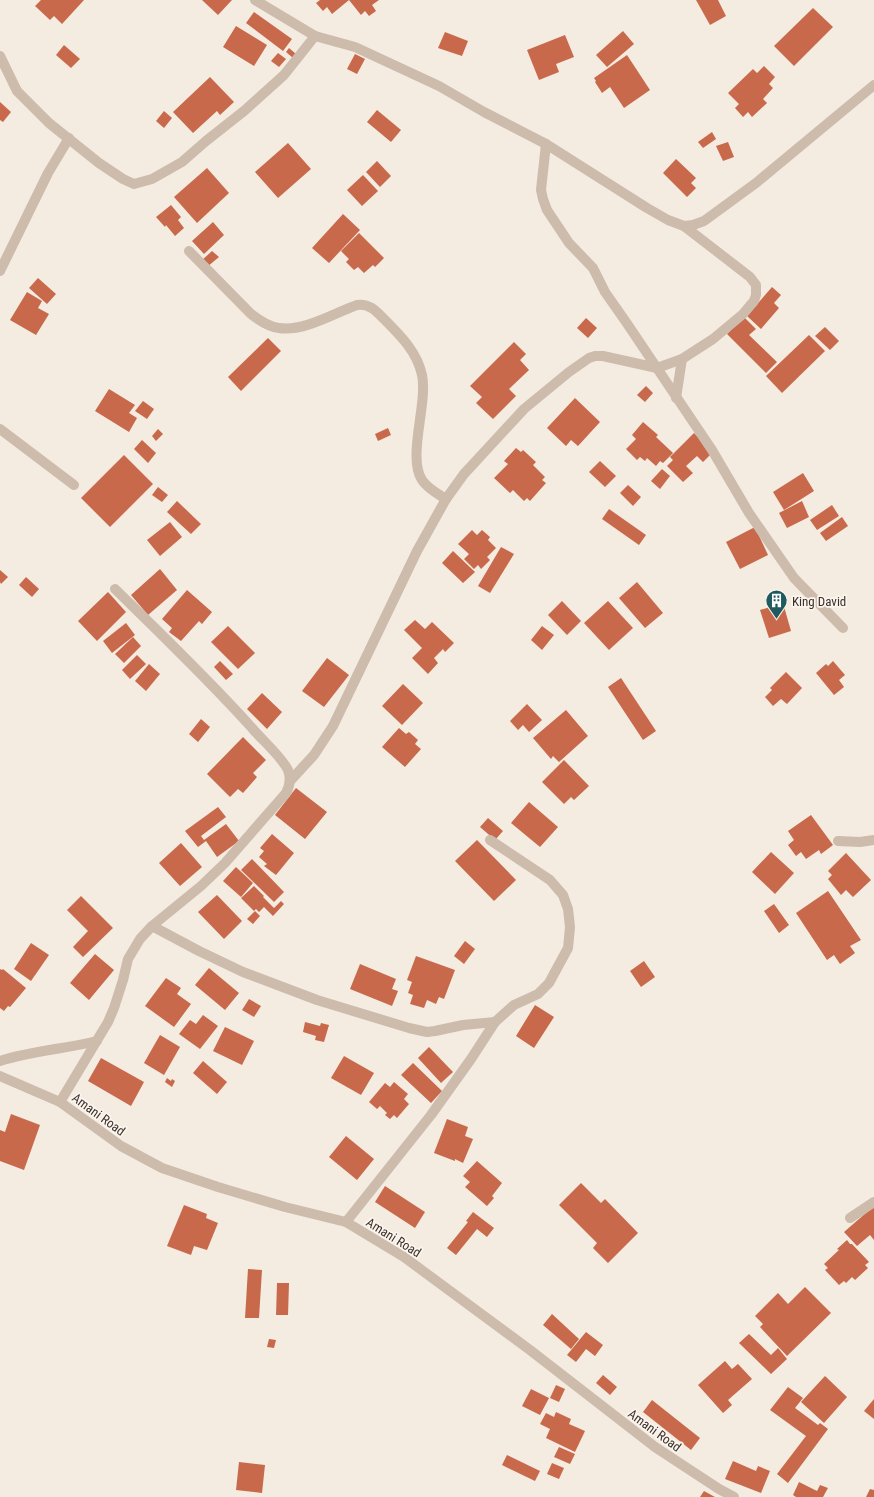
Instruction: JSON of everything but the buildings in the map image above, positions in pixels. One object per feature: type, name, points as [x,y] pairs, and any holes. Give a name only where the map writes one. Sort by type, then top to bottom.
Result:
[{"type":"street","points":[[255,0],[315,36],[354,47],[440,86],[484,112],[546,144],[647,208],[668,220],[684,226],[750,277],[756,285],[757,290],[754,301],[743,314],[713,339],[682,360],[657,368],[603,356],[595,356],[589,358],[570,372],[524,409],[464,474],[446,499],[414,558],[333,726],[314,755],[290,781]]},
{"type":"street","points":[[0,56],[17,91],[49,123],[99,163],[123,179],[134,184],[152,179],[182,162],[206,140],[244,111],[284,76],[315,36]]},
{"type":"street","points":[[684,226],[693,225],[704,221],[756,183],[874,85]]},
{"type":"street","points":[[0,271],[48,173],[69,138]]},
{"type":"street","points":[[546,144],[542,199],[547,210],[565,238],[593,268],[612,302],[712,450],[749,514],[794,578],[843,628]]},
{"type":"street","points":[[189,251],[247,311],[259,320],[274,327],[281,329],[300,326],[327,318],[362,304],[374,310],[406,342],[420,371],[422,389],[417,457],[420,475],[426,485],[446,499]]},
{"type":"street","points":[[676,398],[682,360]]},
{"type":"street","points":[[0,429],[74,485]]},
{"type":"street","points":[[60,1102],[97,1041],[114,1008],[124,980],[128,959],[140,939],[152,926],[200,886],[225,862],[286,793],[289,788],[290,781],[288,771],[284,764],[232,705],[116,589]]},
{"type":"street","points":[[346,1222],[431,1115],[471,1060],[495,1022],[514,1005],[538,994],[549,983],[568,948],[570,928],[568,910],[563,894],[550,880],[490,840]]},
{"type":"street","points":[[838,840],[860,842],[874,840]]},
{"type":"street","points":[[152,926],[243,972],[317,1000],[419,1031],[435,1032],[463,1025],[495,1022]]},
{"type":"street","points":[[0,1061],[15,1056],[97,1041]]},
{"type":"street","name":"Amani Road","points":[[0,1076],[60,1102],[121,1146],[162,1168],[218,1187],[346,1222],[404,1256],[530,1350],[655,1447],[734,1497]]},
{"type":"street","points":[[850,1218],[874,1202]]},
{"type":"place","name":"King David","points":[[776,620]]}]
